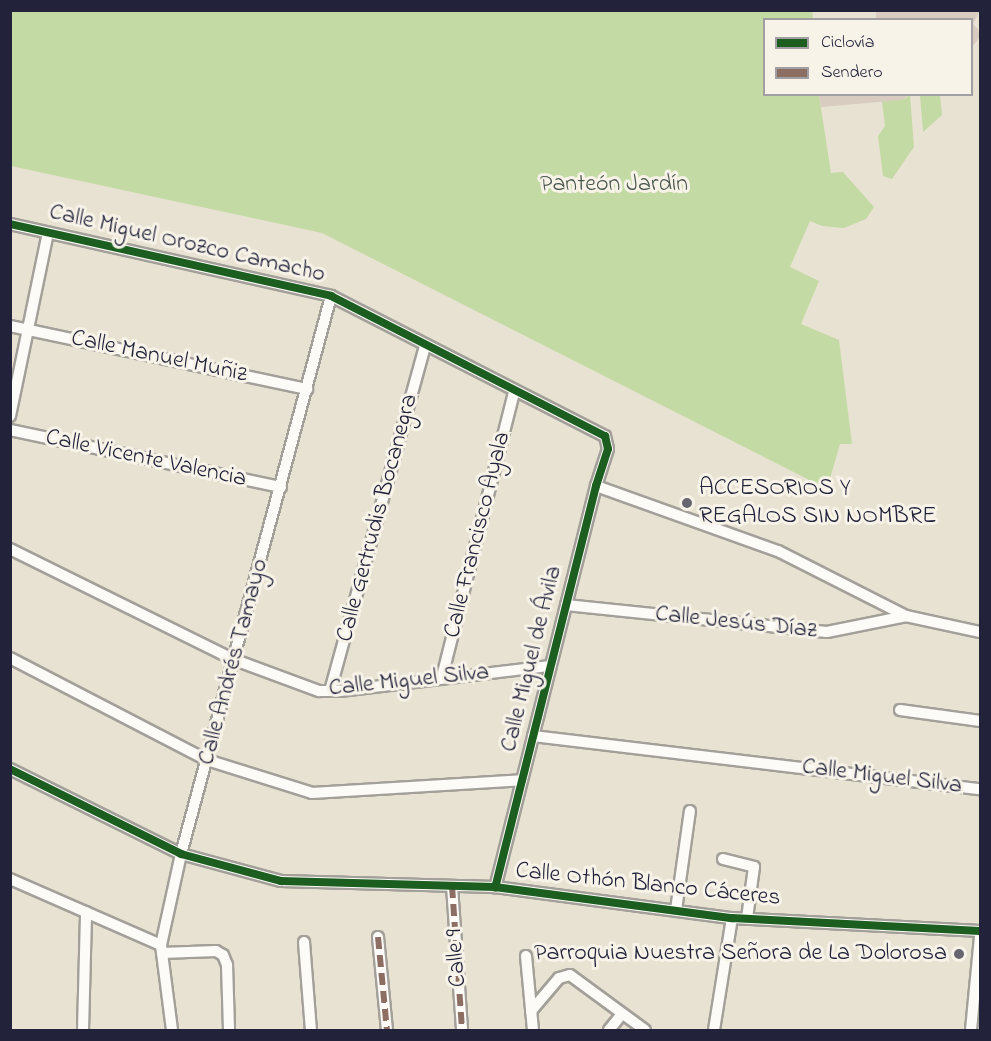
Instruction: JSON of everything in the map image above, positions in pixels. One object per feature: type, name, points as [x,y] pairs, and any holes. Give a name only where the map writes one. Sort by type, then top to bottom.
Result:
[{"type":"street","name":"Calle Miguel Orozco Camacho","points":[[10,224],[331,296],[514,392],[601,433],[607,440]]},
{"type":"street","points":[[10,417],[48,233]]},
{"type":"street","name":"Calle Andrés Tamayo","points":[[172,1030],[161,949],[182,854],[331,296]]},
{"type":"street","name":"Calle Manuel Muñiz","points":[[10,326],[307,389]]},
{"type":"street","name":"Calle Gertrudis Bocanegra","points":[[330,691],[425,345]]},
{"type":"street","name":"Calle Francisco Ayala","points":[[442,677],[514,392]]},
{"type":"street","name":"Calle Vicente Valencia","points":[[10,430],[281,487]]},
{"type":"street","name":"Calle Miguel de Ávila","points":[[495,887],[596,486],[608,449],[607,440]]},
{"type":"street","points":[[596,486],[778,551],[906,616],[981,632]]},
{"type":"street","name":"Calle Miguel Silva","points":[[10,549],[235,660],[319,691],[551,666]]},
{"type":"street","name":"Calle Jesús Díaz","points":[[566,605],[827,632],[906,616]]},
{"type":"street","points":[[10,658],[207,760],[312,793],[522,780]]},
{"type":"street","points":[[900,710],[981,721]]},
{"type":"street","name":"Calle Miguel Silva","points":[[533,736],[981,789]]},
{"type":"street","name":"Calle Othón Blanco Cáceres","points":[[10,769],[182,854],[281,881],[495,887],[732,918],[981,932]]},
{"type":"street","points":[[676,910],[690,811]]},
{"type":"street","points":[[723,859],[754,867],[747,918]]},
{"type":"street","points":[[10,879],[86,912],[161,949],[216,951],[224,955],[227,965],[229,1030]]},
{"type":"street","name":"Calle 9","points":[[452,886],[462,1030]]},
{"type":"street","points":[[83,1030],[86,912]]},
{"type":"street","points":[[714,1030],[732,918]]},
{"type":"street","points":[[378,937],[387,1030]]},
{"type":"street","points":[[971,1030],[981,937]]},
{"type":"street","points":[[304,942],[311,1030]]},
{"type":"street","points":[[526,956],[532,1030]]},
{"type":"street","points":[[531,1011],[559,978],[566,975],[574,977],[645,1030]]},
{"type":"street","points":[[609,1030],[622,1014]]},
{"type":"green space","name":"Panteón Jardín","points":[[11,11],[812,11],[813,18],[763,18],[763,96],[819,96],[831,173],[843,172],[874,207],[866,219],[844,228],[822,226],[810,221],[790,267],[819,281],[801,324],[839,340],[852,444],[840,444],[827,489],[322,233],[11,166]]},
{"type":"green space","points":[[910,96],[914,147],[892,179],[883,176],[878,136],[885,126],[882,101],[904,99]]},
{"type":"green space","points":[[920,96],[940,96],[942,115],[923,132]]},
{"type":"building","points":[[876,10],[980,10],[973,24],[973,18],[876,18]]},
{"type":"building","points":[[973,24],[978,29],[980,37],[973,46]]},
{"type":"building","points":[[819,96],[907,96],[902,100],[821,107]]},
{"type":"marked path","points":[[452,886],[462,1030]]},
{"type":"marked path","points":[[378,937],[387,1030]]},
{"type":"cycle path","points":[[10,224],[331,296],[605,436],[608,449],[596,486],[495,887]]},
{"type":"cycle path","points":[[10,769],[181,854],[281,881],[495,887],[732,918],[980,931]]},
{"type":"place","name":"ACCESORIOS Y REGALOS SIN NOMBRE","points":[[687,503]]},
{"type":"place","name":"Parroquia Nuestra Señora de La Dolorosa","points":[[959,954]]}]
